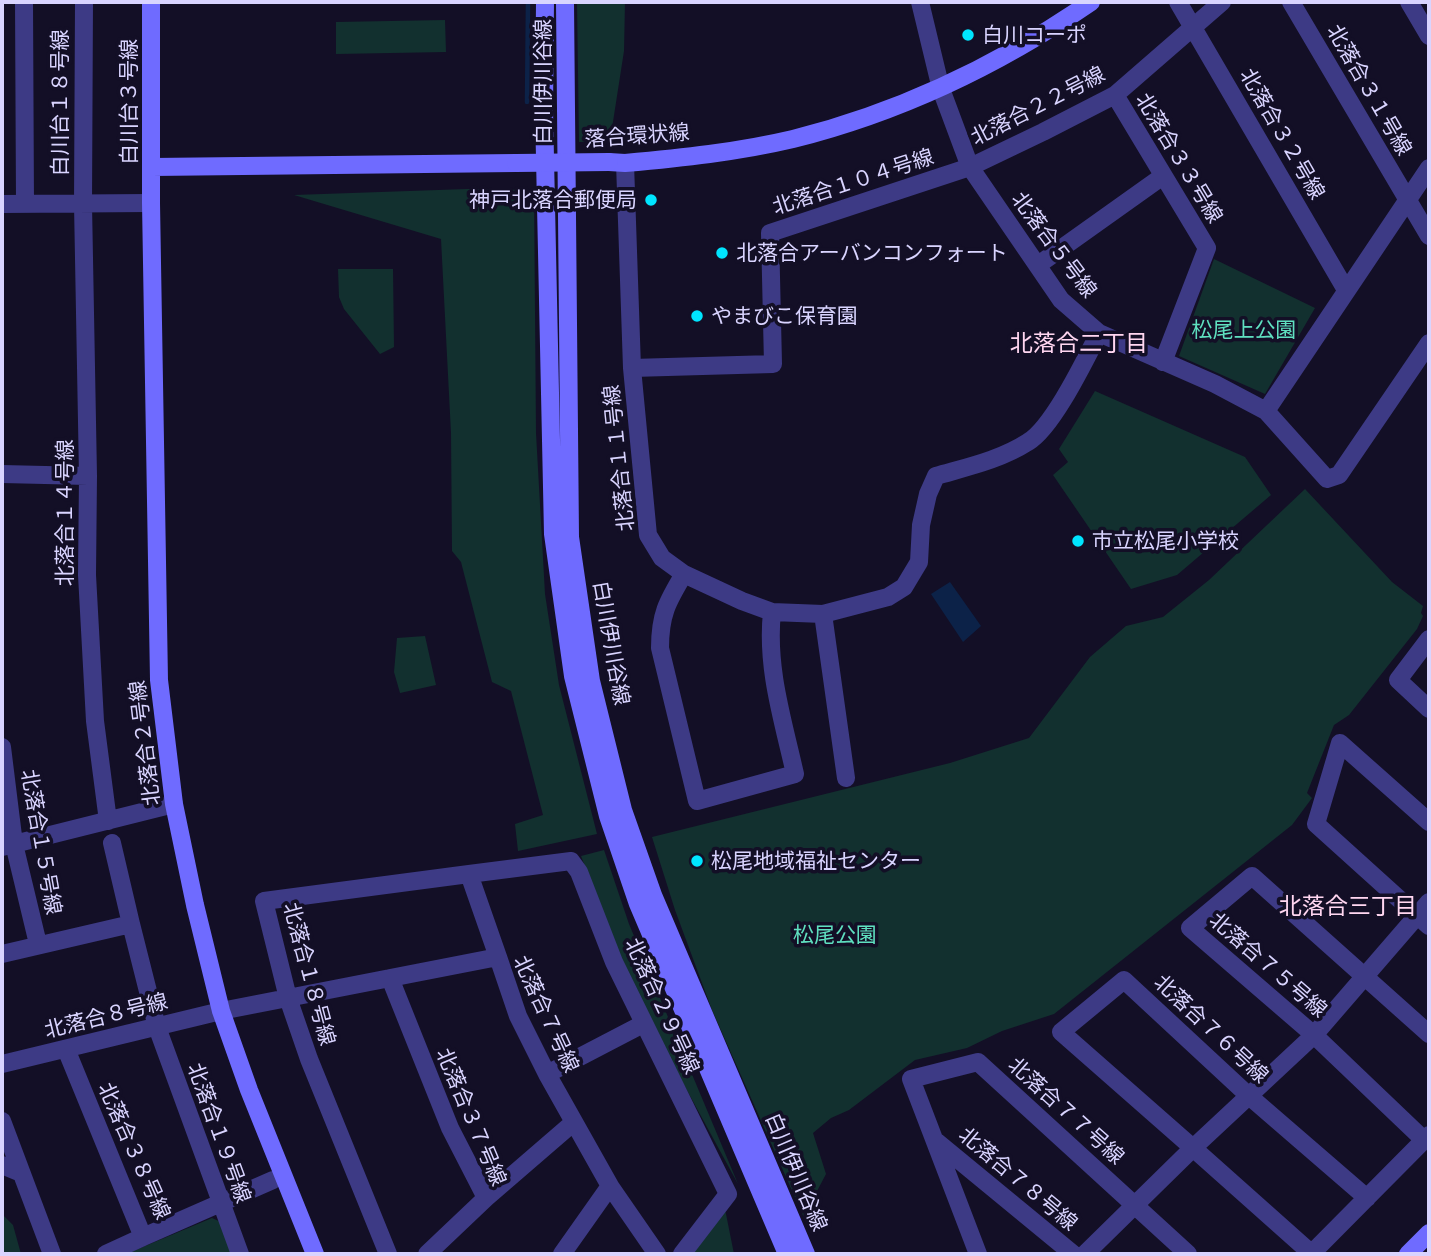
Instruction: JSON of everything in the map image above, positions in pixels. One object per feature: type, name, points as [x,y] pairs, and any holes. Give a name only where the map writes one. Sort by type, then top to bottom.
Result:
[{"type":"street","points":[[24,2],[25,204]]},
{"type":"street","name":"白川台１８号線","points":[[83,204],[84,2]]},
{"type":"street","name":"白川台３号線","points":[[151,2],[151,203]]},
{"type":"street","name":"白川伊川谷線","points":[[545,2],[544,111],[553,534],[573,676],[608,816],[638,904],[787,1254]]},
{"type":"street","name":"白川伊川谷線","points":[[565,2],[570,537],[592,681],[623,810],[653,895],[806,1254]]},
{"type":"street","name":"北落合５号線","points":[[920,2],[941,89],[970,167],[1061,300],[1099,333],[1216,384],[1266,411]]},
{"type":"street","name":"落合環状線","points":[[152,167],[617,163],[719,152],[791,139],[853,123],[941,89],[1044,34],[1091,2]]},
{"type":"street","name":"北落合３２号線","points":[[1178,2],[1346,290]]},
{"type":"street","name":"北落合２２号線","points":[[970,167],[1115,95],[1222,2]]},
{"type":"street","name":"北落合３１号線","points":[[1291,2],[1429,236]]},
{"type":"street","points":[[1409,2],[1429,36]]},
{"type":"street","name":"北落合３３号線","points":[[1115,95],[1207,248],[1163,362]]},
{"type":"street","name":"北落合１１号線","points":[[617,163],[648,535],[662,558],[684,574],[772,612],[823,614],[888,597],[904,587],[919,562],[921,525],[928,494],[936,476],[999,457],[1031,441],[1062,400],[1099,333]]},
{"type":"street","name":"北落合１０４号線","points":[[632,368],[773,364],[770,233],[970,167]]},
{"type":"street","points":[[1429,168],[1266,411],[1326,480],[1339,475],[1429,343]]},
{"type":"street","points":[[1038,265],[1163,176]]},
{"type":"street","points":[[2,204],[151,203]]},
{"type":"street","name":"北落合２号線","points":[[151,203],[159,680],[174,804],[221,1011],[249,1090],[315,1254]]},
{"type":"street","name":"北落合１４号線","points":[[83,204],[89,646],[95,721],[108,821]]},
{"type":"street","points":[[2,474],[88,476]]},
{"type":"street","points":[[684,574],[669,599],[660,624],[660,648],[697,800],[795,774],[772,674],[769,641],[772,612]]},
{"type":"street","points":[[823,614],[846,778]]},
{"type":"street","points":[[1429,639],[1398,680],[1429,709]]},
{"type":"street","points":[[1085,1254],[1314,1035],[1426,915],[1315,824],[1340,743],[1429,822]]},
{"type":"street","name":"北落合１５号線","points":[[2,747],[8,846],[38,944]]},
{"type":"street","points":[[8,846],[174,804]]},
{"type":"street","name":"北落合１９号線","points":[[112,843],[157,1027],[240,1254]]},
{"type":"street","name":"北落合２９号線","points":[[469,874],[570,860],[579,872],[614,962],[727,1195],[682,1254]]},
{"type":"street","points":[[469,874],[498,957]]},
{"type":"street","name":"北落合１８号線","points":[[388,1254],[309,1059],[288,998],[264,901],[469,874]]},
{"type":"street","name":"北落合７５号線","points":[[1427,1138],[1314,1035],[1190,928],[1252,876],[1429,1034]]},
{"type":"street","points":[[2,954],[131,924]]},
{"type":"street","name":"北落合７号線","points":[[221,1011],[498,957],[518,1016],[547,1074],[610,1186]]},
{"type":"street","name":"北落合３７号線","points":[[390,978],[450,1128],[486,1198],[427,1254]]},
{"type":"street","name":"北落合７６号線","points":[[1193,1148],[1061,1032],[1124,980],[1249,1096],[1367,1198]]},
{"type":"street","name":"北落合８号線","points":[[2,1065],[221,1011]]},
{"type":"street","points":[[547,1074],[643,1024]]},
{"type":"street","name":"北落合３８号線","points":[[66,1049],[144,1237],[273,1180]]},
{"type":"street","name":"北落合７７号線","points":[[978,1254],[911,1079],[978,1062],[1188,1254]]},
{"type":"street","points":[[2,1121],[52,1254]]},
{"type":"street","points":[[486,1198],[574,1122]]},
{"type":"street","points":[[1193,1148],[1311,1254],[1427,1138]]},
{"type":"street","name":"北落合７８号線","points":[[934,1140],[1073,1254]]},
{"type":"street","points":[[2,1166],[21,1173]]},
{"type":"street","points":[[562,1254],[610,1186],[657,1254]]},
{"type":"street","points":[[1408,1254],[1429,1233]]},
{"type":"street","points":[[106,1254],[144,1237]]},
{"type":"green space","points":[[577,2],[625,2],[624,51],[610,141],[579,142]]},
{"type":"green space","points":[[445,20],[446,52],[336,54],[336,22]]},
{"type":"green space","points":[[467,189],[534,190],[536,433],[545,594],[559,685],[597,834],[518,851],[515,824],[543,815],[511,691],[492,682],[461,562],[452,551],[451,433],[441,239],[294,195]]},
{"type":"green space","name":"松尾上公園","points":[[1214,259],[1315,308],[1265,394],[1179,356]]},
{"type":"green space","points":[[338,269],[393,269],[394,347],[380,354],[344,309],[339,297]]},
{"type":"green space","points":[[1095,391],[1245,457],[1271,495],[1177,575],[1131,589],[1053,475],[1068,462],[1059,449]]},
{"type":"green space","name":"松尾公園","points":[[1305,489],[1392,582],[1423,606],[1423,616],[1417,629],[1349,715],[1334,725],[1307,793],[1312,798],[1292,825],[1054,1014],[1002,1031],[967,1048],[915,1060],[849,1110],[831,1118],[813,1133],[826,1174],[816,1193],[815,1214],[809,1229],[712,1010],[675,910],[652,837],[950,763],[1029,738],[1090,657],[1126,626],[1163,617],[1209,580]]},
{"type":"green space","points":[[425,636],[436,685],[400,693],[394,672],[397,638]]},
{"type":"green space","points":[[604,850],[629,924],[738,1184],[634,993],[581,856]]},
{"type":"green space","points":[[725,1209],[734,1254],[690,1254]]},
{"type":"green space","points":[[2,1214],[13,1225],[21,1254],[2,1254]]},
{"type":"green space","points":[[212,1218],[223,1223],[235,1254],[126,1254]]},
{"type":"water","points":[[950,582],[981,626],[963,642],[931,594]]},
{"type":"waterway","points":[[527,102],[528,2]]},
{"type":"place","name":"白川コーポ","points":[[968,35]]},
{"type":"place","name":"神戸北落合郵便局","points":[[651,200]]},
{"type":"place","name":"北落合アーバンコンフォート","points":[[722,253]]},
{"type":"place","name":"やまびこ保育園","points":[[697,316]]},
{"type":"place","name":"市立松尾小学校","points":[[1078,541]]},
{"type":"place","name":"松尾地域福祉センター","points":[[697,861]]},
{"type":"district","name":"北落合二丁目","points":[[1079,344]]},
{"type":"district","name":"北落合三丁目","points":[[1348,907]]}]
